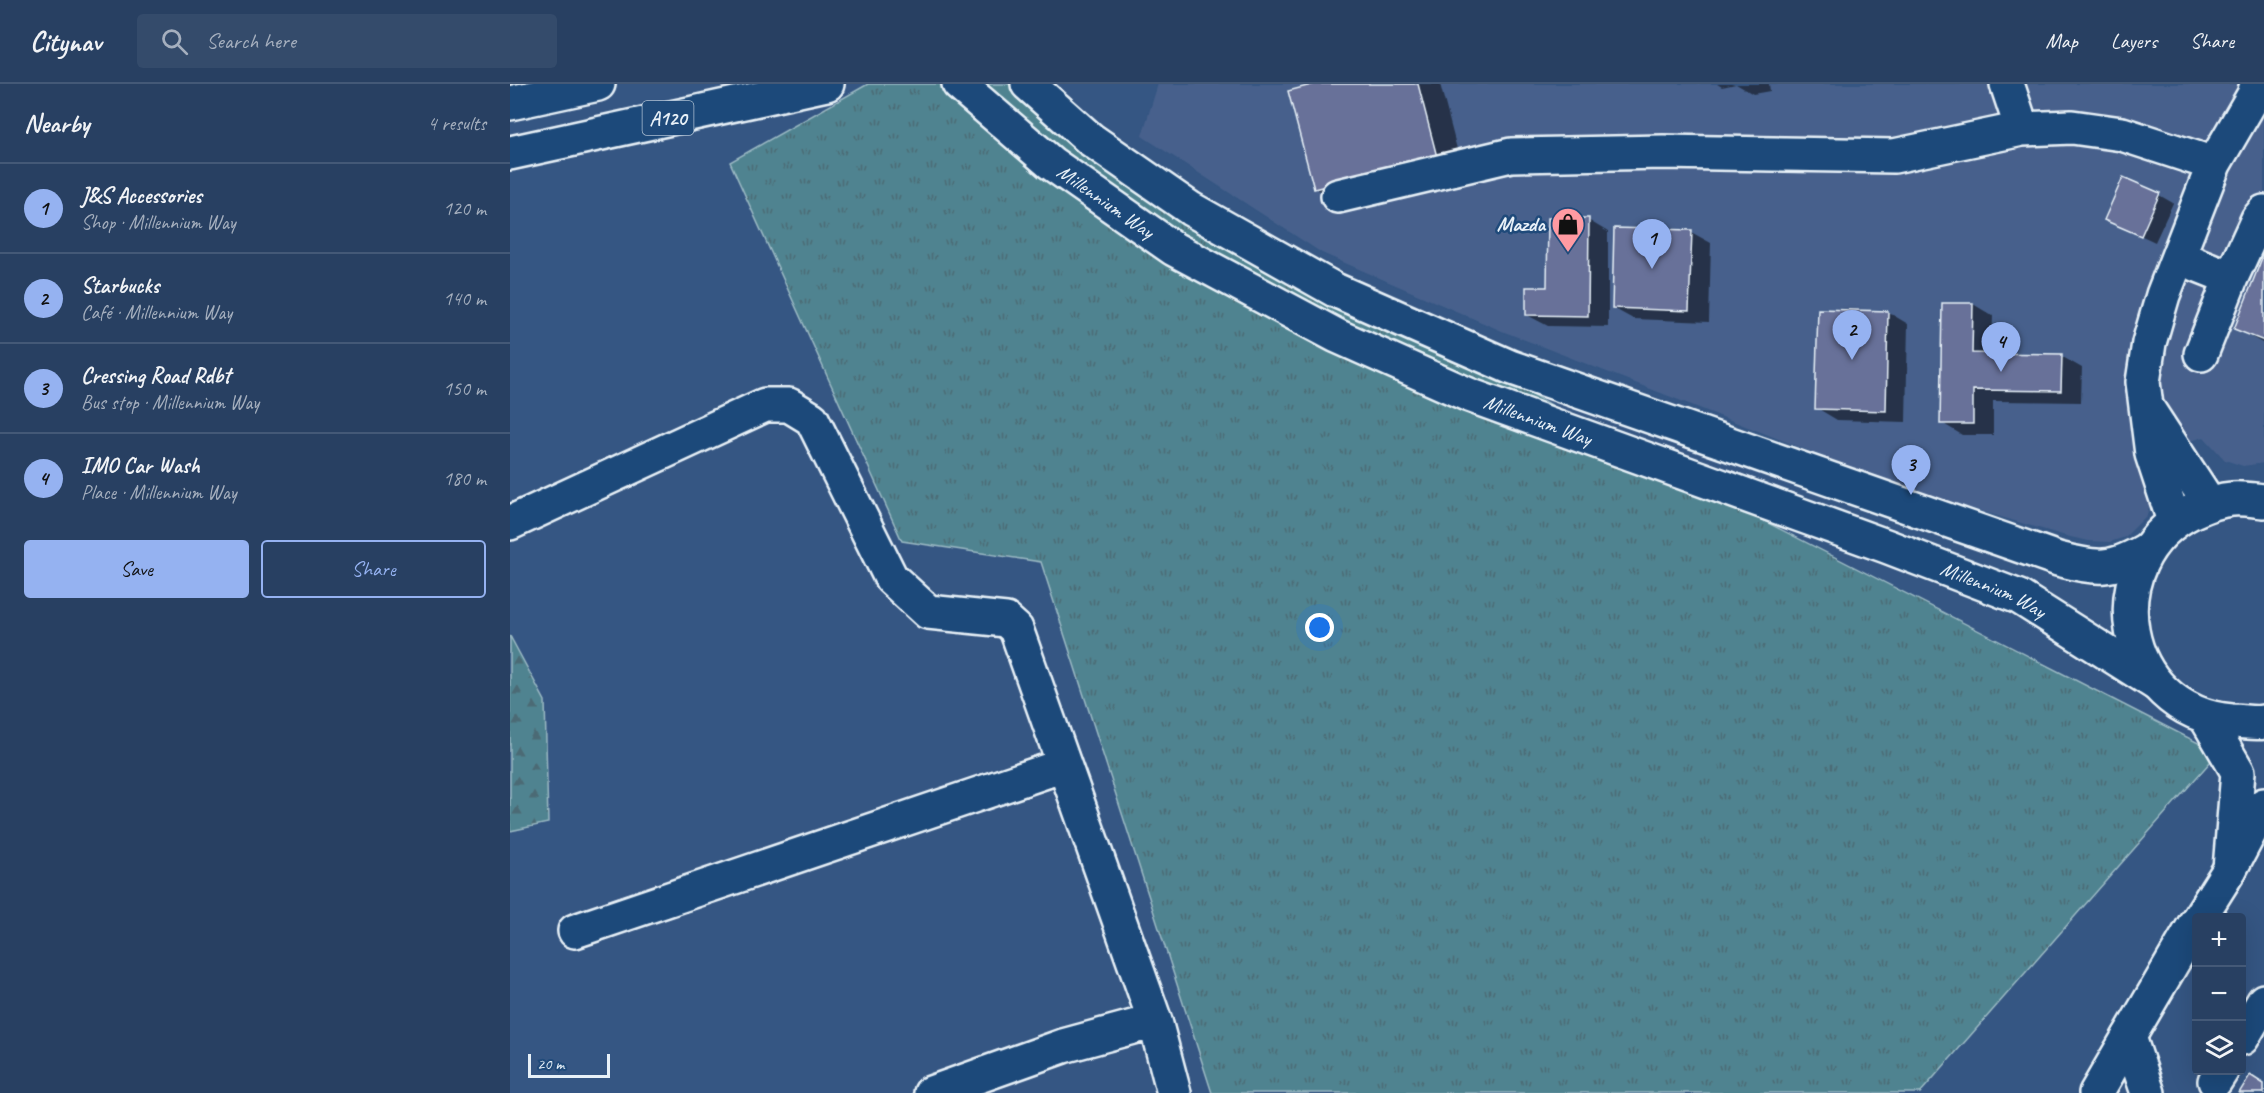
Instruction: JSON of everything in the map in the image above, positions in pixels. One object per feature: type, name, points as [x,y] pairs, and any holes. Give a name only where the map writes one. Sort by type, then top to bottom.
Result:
[{"type":"main road","points":[[510,103],[598,84]]},
{"type":"main road","name":"A120","points":[[510,153],[827,84]]},
{"type":"main road","name":"Millennium Way","points":[[960,84],[1052,163],[1174,249],[1337,336],[1469,395],[1886,546],[2019,597],[2155,683]]},
{"type":"main road","name":"Millennium Way","points":[[1028,84],[1090,139],[1191,209],[1335,290],[1510,367],[2058,559],[2091,567],[2122,564],[2148,549]]},
{"type":"main road","points":[[2007,84],[2022,129]]},
{"type":"main road","points":[[2174,520],[2152,454],[2143,382],[2149,342],[2178,257],[2214,164],[2250,129],[2256,90]]},
{"type":"main road","points":[[1338,196],[1511,155],[1664,152],[1894,156],[2022,129],[2072,127],[2122,134],[2214,164]]},
{"type":"main road","points":[[2201,354],[2231,278],[2264,212]]},
{"type":"main road","points":[[2178,257],[2231,278]]},
{"type":"main road","points":[[510,523],[765,405],[789,405],[812,419],[891,578],[928,612],[1006,620],[1016,629],[1155,1021],[1174,1093]]},
{"type":"main road","points":[[2148,410],[2236,501]]},
{"type":"main road","points":[[2264,483],[2236,501],[2174,520],[2148,549],[2132,585],[2129,610],[2136,649],[2155,683],[2173,700],[2207,719],[2264,722]]},
{"type":"main road","points":[[2207,719],[2238,772],[2230,869]]},
{"type":"main road","points":[[575,931],[1064,765]]},
{"type":"main road","points":[[2202,913],[2230,869],[2264,805]]},
{"type":"main road","points":[[2096,1093],[2107,1070],[2129,1037],[2192,928]]},
{"type":"main road","points":[[2246,1030],[2264,1001]]},
{"type":"main road","points":[[931,1093],[1063,1046],[1155,1021]]},
{"type":"main road","points":[[2129,1037],[2148,1093]]},
{"type":"main road","points":[[2246,1045],[2264,1056]]},
{"type":"shaded area","points":[[1158,84],[2264,84],[2264,463],[2243,466],[2225,460],[2204,437],[2173,446],[2150,488],[2147,515],[2125,537],[2110,542],[2089,541],[2066,536],[1909,490],[1502,331],[1322,253],[1142,136]]},
{"type":"green space","points":[[868,84],[1011,84],[1637,456],[2218,753],[1920,1093],[1212,1093],[1041,562],[902,541],[730,162]]},
{"type":"green space","points":[[510,636],[545,701],[548,823],[510,831]]},
{"type":"building","points":[[1315,84],[1418,84],[1437,157],[1314,189],[1288,91]]},
{"type":"building","points":[[2123,177],[2160,193],[2141,236],[2104,220]]},
{"type":"building","name":"Mazda","points":[[1548,218],[1589,218],[1588,316],[1526,315],[1526,287],[1547,287]]},
{"type":"building","points":[[1614,228],[1692,230],[1689,311],[1612,308]]},
{"type":"building","points":[[2264,253],[2264,341],[2234,329]]},
{"type":"building","points":[[1942,303],[1973,303],[1972,353],[2062,354],[2061,391],[1973,390],[1973,424],[1940,424]]},
{"type":"building","points":[[1818,309],[1888,311],[1886,411],[1815,409]]},
{"type":"building","points":[[2250,1075],[2264,1084],[2264,1093],[2239,1093]]},
{"type":"place","name":"Mazda","points":[[1568,253]]},
{"type":"place","name":"J&S Accessories","points":[[1652,269]]},
{"type":"place","name":"Starbucks","points":[[1852,360]]},
{"type":"place","name":"IMO Car Wash","points":[[2001,372]]},
{"type":"place","name":"Cressing Road Rdbt","points":[[1911,495]]}]
